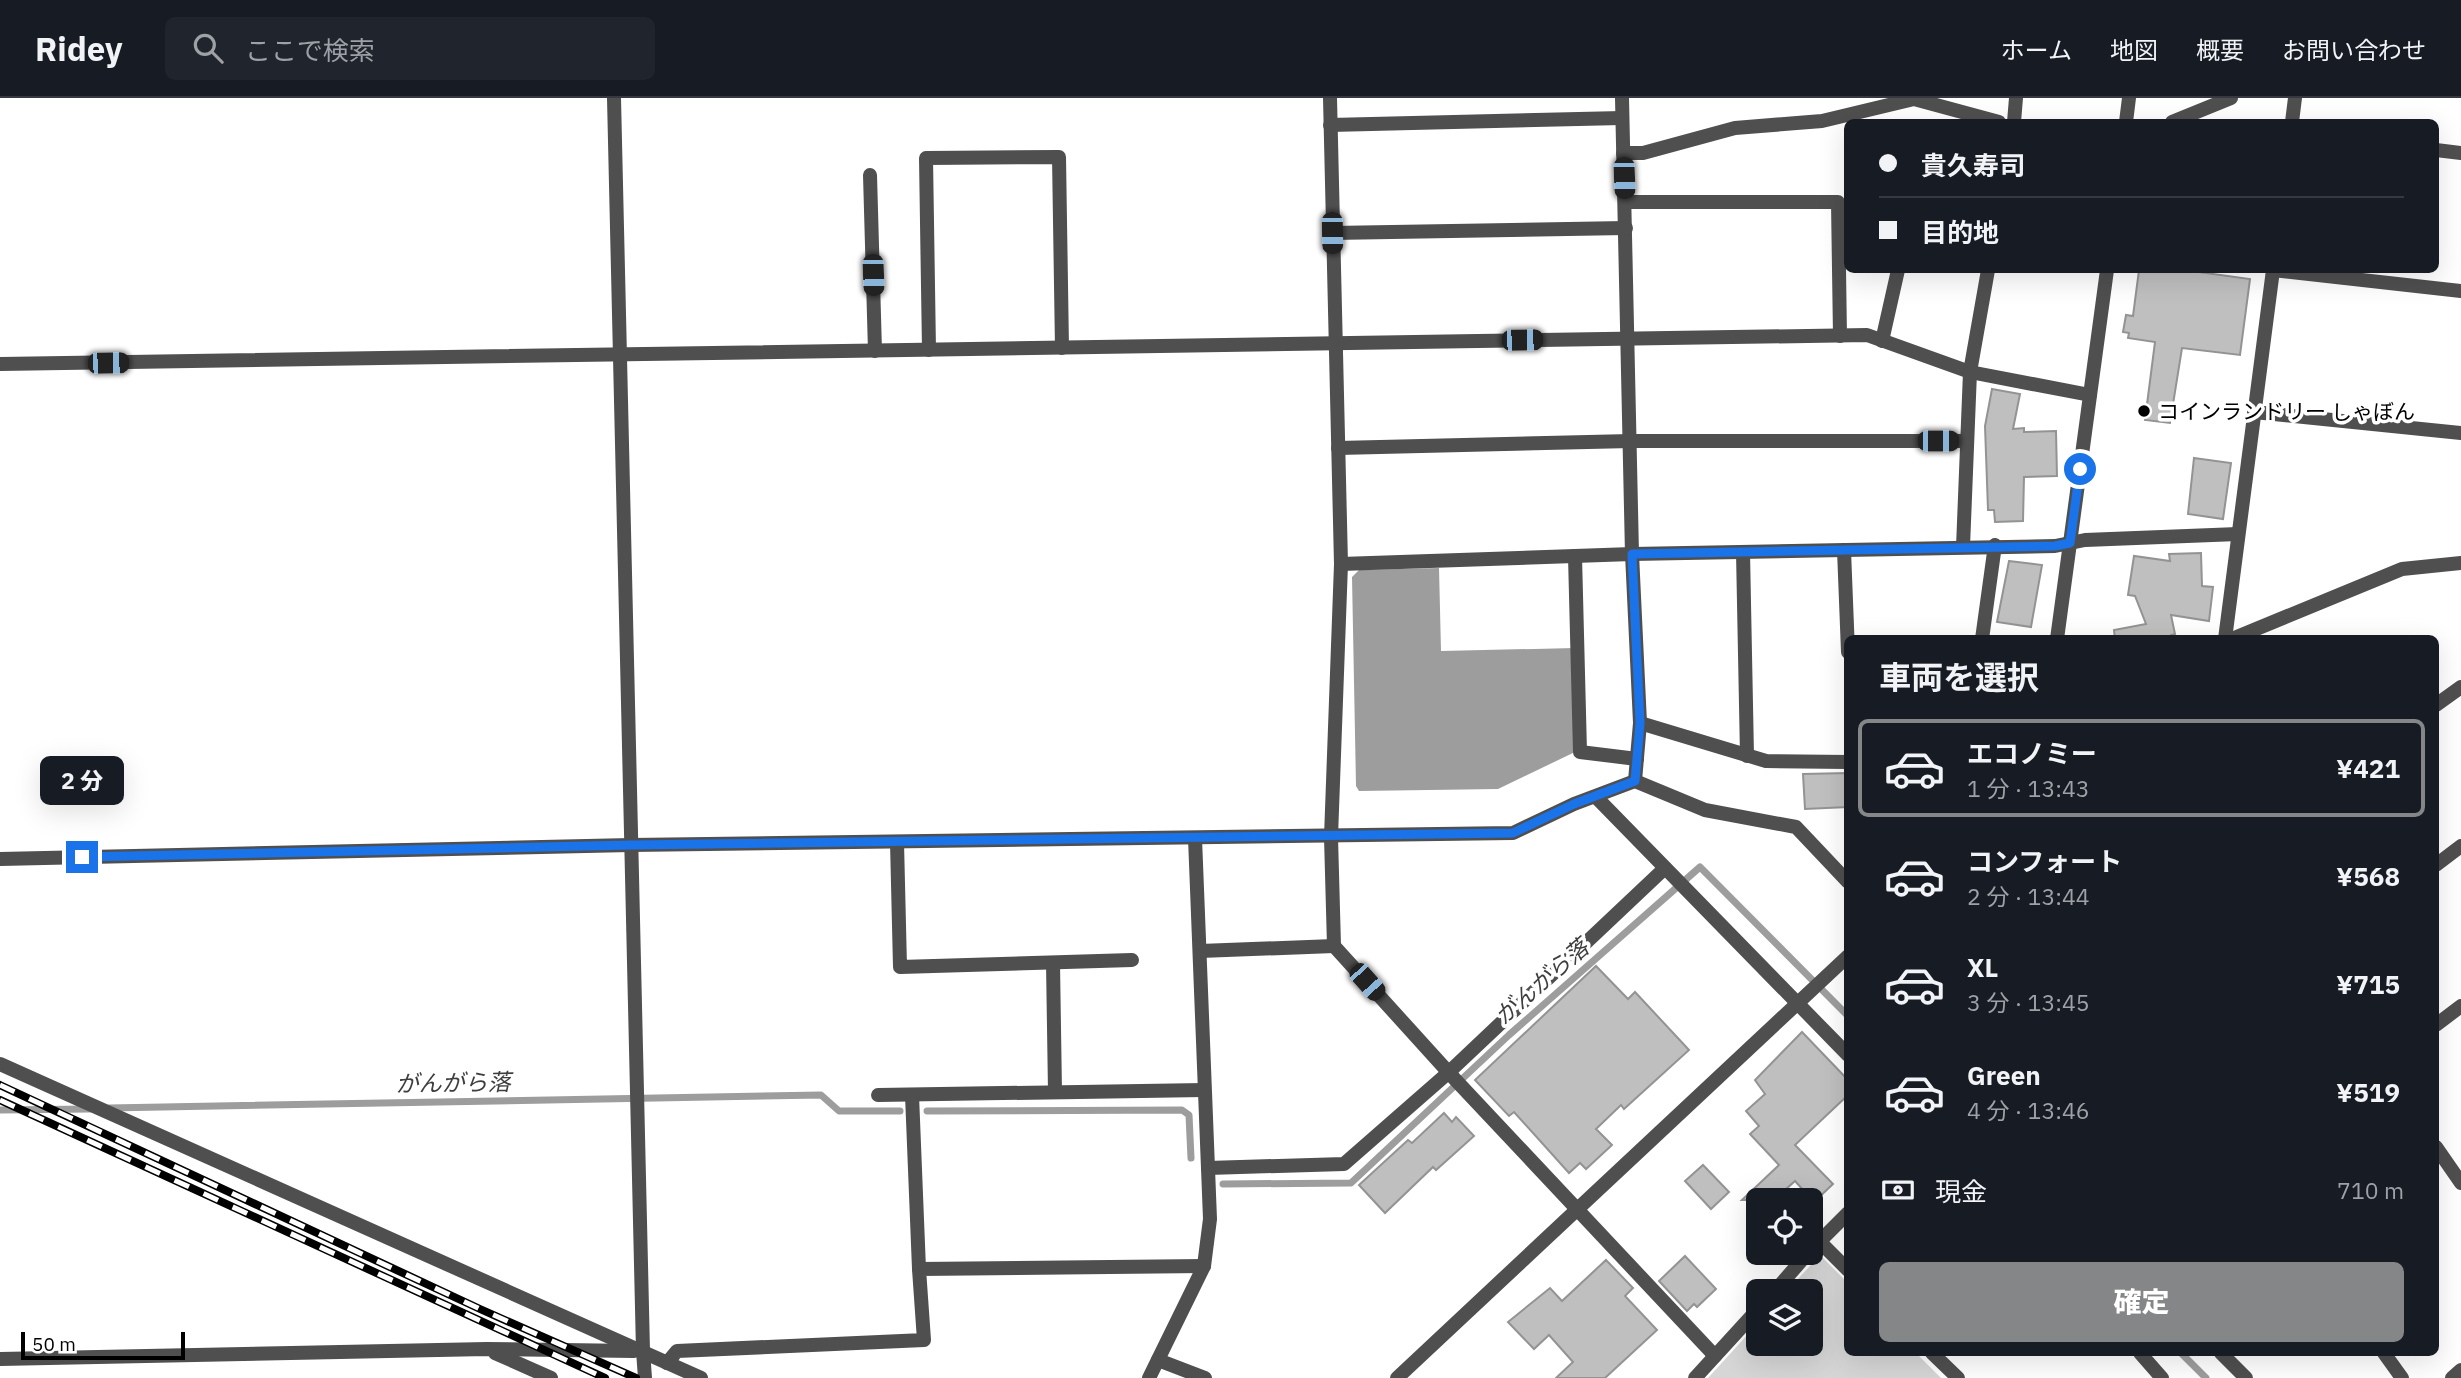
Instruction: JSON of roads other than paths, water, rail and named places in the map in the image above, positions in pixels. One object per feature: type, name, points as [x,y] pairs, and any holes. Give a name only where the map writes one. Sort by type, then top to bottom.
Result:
[{"type":"street","points":[[614,98],[645,1378]]},
{"type":"street","points":[[1329,98],[1341,564],[1331,837],[1334,946],[1449,1073],[1715,1356]]},
{"type":"street","points":[[1622,98],[1632,554],[1640,723],[1635,781]]},
{"type":"street","points":[[2014,119],[2016,98]]},
{"type":"street","points":[[2126,119],[2129,98]]},
{"type":"street","points":[[2179,119],[2231,98]]},
{"type":"street","points":[[2292,119],[2295,98]]},
{"type":"street","points":[[1623,153],[1643,153],[1735,128],[1822,121],[1914,99],[1951,116],[1975,119]]},
{"type":"street","points":[[1330,125],[1622,118]]},
{"type":"street","points":[[2439,150],[2461,153]]},
{"type":"street","points":[[929,350],[926,158],[1059,157],[1062,348]]},
{"type":"street","points":[[870,175],[875,351]]},
{"type":"street","points":[[1625,202],[1838,202],[1840,336]]},
{"type":"street","points":[[1332,233],[1626,228]]},
{"type":"street","points":[[1882,341],[1897,273]]},
{"type":"street","points":[[1963,547],[1965,441],[1970,372],[1987,273]]},
{"type":"street","points":[[2058,635],[2107,273]]},
{"type":"street","points":[[2225,635],[2273,273]]},
{"type":"street","points":[[2300,273],[2461,291]]},
{"type":"street","points":[[0,365],[1867,335],[1970,372],[2090,395]]},
{"type":"street","points":[[2254,412],[2461,433]]},
{"type":"street","points":[[1338,448],[1631,441],[1965,441]]},
{"type":"street","points":[[1341,564],[1632,554],[1995,545],[2055,546],[2085,540],[2238,534]]},
{"type":"street","points":[[1983,635],[1995,545]]},
{"type":"street","points":[[1844,550],[1847,635]]},
{"type":"street","points":[[1743,552],[1747,756]]},
{"type":"street","points":[[1576,556],[1580,752],[1637,759]]},
{"type":"street","points":[[2242,635],[2402,569],[2461,564]]},
{"type":"street","points":[[2439,703],[2461,687]]},
{"type":"street","points":[[1640,723],[1766,761],[1844,762]]},
{"type":"street","points":[[0,859],[631,845],[1513,833],[1635,781],[1704,810],[1796,827],[1844,878]]},
{"type":"street","points":[[1596,797],[1665,868],[1803,999],[1844,1050]]},
{"type":"street","points":[[1149,1378],[1205,1266],[1210,1219],[1195,838]]},
{"type":"street","points":[[897,842],[900,967],[1132,960]]},
{"type":"street","points":[[2439,863],[2461,846]]},
{"type":"street","points":[[1208,1168],[1344,1164],[1449,1073],[1665,868]]},
{"type":"street","points":[[1200,950],[1334,946]]},
{"type":"street","points":[[1397,1378],[1844,960]]},
{"type":"street","points":[[1054,962],[1055,1093]]},
{"type":"street","points":[[2439,1023],[2461,1006]]},
{"type":"street","points":[[0,1064],[701,1378]]},
{"type":"street","points":[[878,1095],[1205,1090]]},
{"type":"street","points":[[667,1363],[677,1351],[924,1340],[912,1095]]},
{"type":"street","points":[[2439,1151],[2461,1182]]},
{"type":"street","points":[[1823,1238],[1844,1217]]},
{"type":"street","points":[[1823,1254],[1844,1267]]},
{"type":"street","points":[[1785,1279],[1798,1265]]},
{"type":"street","points":[[919,1269],[1205,1266]]},
{"type":"street","points":[[1695,1378],[1746,1322]]},
{"type":"street","points":[[0,1359],[487,1349],[643,1351]]},
{"type":"street","points":[[487,1349],[551,1378]]},
{"type":"street","points":[[1935,1356],[1958,1378]]},
{"type":"street","points":[[2143,1356],[2162,1378]]},
{"type":"street","points":[[2224,1356],[2245,1378]]},
{"type":"street","points":[[2386,1356],[2402,1378]]},
{"type":"street","points":[[1158,1360],[1205,1378]]},
{"type":"street","points":[[2452,1378],[2461,1370]]},
{"type":"waterway","name":"がんがら落","points":[[1223,1184],[1351,1183],[1509,1035],[1700,867],[1844,1012]]},
{"type":"waterway","name":"がんがら落","points":[[109,1108],[821,1095],[839,1111],[900,1111]]},
{"type":"waterway","name":"がんがら落","points":[[0,1110],[90,1109]]},
{"type":"waterway","name":"がんがら落","points":[[927,1111],[1182,1110],[1189,1115],[1191,1158]]},
{"type":"waterway","name":"がんがら落","points":[[2184,1356],[2206,1378]]},
{"type":"railway","points":[[0,1085],[480,1309],[636,1378]]},
{"type":"railway","points":[[0,1100],[605,1378]]},
{"type":"place","name":"コインランドリー しゃぼん","points":[[2144,411]]}]
